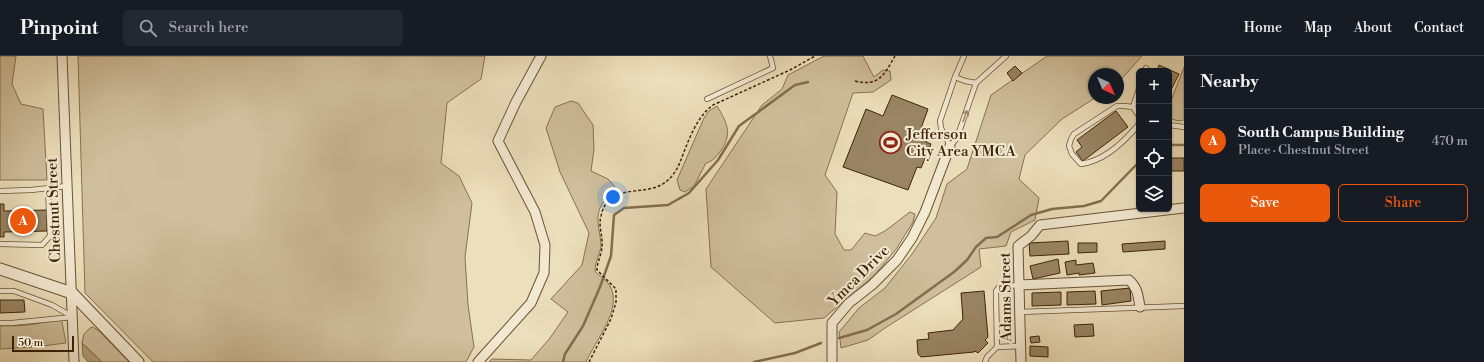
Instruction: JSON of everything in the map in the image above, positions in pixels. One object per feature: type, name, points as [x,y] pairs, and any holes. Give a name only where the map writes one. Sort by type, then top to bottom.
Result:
[{"type":"street","name":"Chestnut Street","points":[[62,56],[74,362]]},
{"type":"street","points":[[478,362],[531,303],[544,273],[545,245],[535,212],[498,141],[516,102],[541,56]]},
{"type":"street","name":"Ymca Drive","points":[[832,362],[832,323],[849,303],[872,285],[897,260],[912,238],[925,212],[950,146]]},
{"type":"street","name":"Adams Street","points":[[1021,362],[1018,246],[1031,236],[1040,225],[1184,208]]},
{"type":"street","points":[[0,269],[72,293],[138,362]]},
{"type":"street","points":[[1019,285],[1129,280],[1135,285],[1138,292],[1140,307]]},
{"type":"lane","points":[[707,99],[773,68],[770,56]]},
{"type":"lane","points":[[964,56],[940,121],[941,128],[950,146],[957,138],[976,83],[1006,56]]},
{"type":"lane","points":[[955,77],[976,83]]},
{"type":"lane","points":[[1133,107],[1136,98]]},
{"type":"lane","points":[[1136,112],[1133,107],[1117,106],[1074,134],[1069,146],[1077,161],[1081,164],[1087,163],[1109,152],[1130,135],[1136,128]]},
{"type":"lane","points":[[1172,126],[1184,128]]},
{"type":"lane","points":[[0,192],[67,186]]},
{"type":"lane","points":[[0,244],[42,245],[50,236],[48,188]]},
{"type":"lane","points":[[997,347],[996,291],[998,287],[1019,285]]},
{"type":"lane","points":[[0,292],[14,291],[52,305],[73,316]]},
{"type":"lane","points":[[1020,312],[1184,306]]},
{"type":"lane","points":[[0,323],[73,316]]},
{"type":"lane","points":[[985,362],[987,357],[997,347],[1021,346]]},
{"type":"path","points":[[589,362],[611,319],[616,295],[616,289],[597,270],[603,245],[600,219],[606,204],[620,193],[656,187],[670,178],[678,167],[699,119],[704,111],[712,104],[790,70],[815,56]]},
{"type":"path","points":[[855,81],[870,84],[876,82],[895,56]]},
{"type":"shaded area","points":[[0,56],[16,56],[12,84],[21,104],[43,109],[47,180],[0,180]]},
{"type":"shaded area","points":[[78,56],[485,56],[481,79],[447,103],[441,163],[459,176],[472,203],[465,257],[468,305],[474,347],[466,362],[153,362],[85,293]]},
{"type":"shaded area","points":[[824,56],[863,56],[874,77],[883,70],[890,71],[891,80],[873,92],[853,93],[825,175],[837,192],[835,234],[844,250],[851,250],[865,233],[875,236],[885,231],[910,212],[915,214],[913,222],[897,248],[875,275],[824,318],[775,323],[711,267],[706,189],[762,105],[782,89],[788,75]]},
{"type":"shaded area","points":[[1047,56],[1142,56],[1124,76],[1124,68],[1088,68],[1088,102],[1062,119],[1025,155],[1019,179],[1039,198],[1035,220],[1011,232],[1006,246],[979,249],[981,267],[868,340],[841,348],[839,332],[859,308],[885,288],[912,254],[936,218],[947,184],[967,169],[991,95]]},
{"type":"shaded area","points":[[1184,67],[1184,120],[1178,121],[1172,119],[1172,98]]},
{"type":"shaded area","points":[[571,101],[578,103],[593,125],[594,149],[591,171],[608,179],[615,187],[612,194],[603,203],[598,214],[601,244],[595,271],[610,286],[613,295],[613,305],[610,315],[586,362],[489,362],[492,359],[531,360],[550,338],[568,312],[551,299],[582,265],[589,233],[560,172],[546,128],[555,107]]},
{"type":"shaded area","points":[[717,106],[726,124],[726,141],[715,158],[706,163],[694,186],[685,192],[680,190],[677,180],[704,118],[709,111]]},
{"type":"shaded area","points":[[61,317],[66,343],[0,349],[0,326],[16,326],[46,322]]},
{"type":"shaded area","points":[[93,327],[99,331],[129,362],[102,362],[82,343],[84,334]]},
{"type":"shaded area","points":[[82,343],[102,362],[88,362],[83,356]]},
{"type":"building","points":[[1159,65],[1166,68],[1158,68]]},
{"type":"building","points":[[1015,66],[1022,73],[1013,81],[1007,73]]},
{"type":"building","points":[[1172,71],[1179,74],[1172,88]]},
{"type":"building","name":"Jefferson City Area YMCA","points":[[892,95],[928,109],[920,131],[929,136],[926,142],[931,144],[921,168],[917,167],[908,190],[843,167],[866,109],[883,116]]},
{"type":"building","points":[[1116,111],[1128,127],[1083,161],[1076,152],[1082,147],[1077,140]]},
{"type":"building","points":[[1172,158],[1184,158],[1184,171],[1172,171]]},
{"type":"building","points":[[0,204],[4,204],[4,211],[47,210],[47,231],[4,232],[4,237],[0,237]]},
{"type":"building","points":[[1068,241],[1069,254],[1030,256],[1029,243]]},
{"type":"building","points":[[1165,241],[1165,249],[1123,252],[1122,244]]},
{"type":"building","points":[[1078,243],[1097,243],[1097,252],[1078,253]]},
{"type":"building","points":[[1058,259],[1060,273],[1033,279],[1030,266]]},
{"type":"building","points":[[1076,260],[1076,265],[1093,263],[1095,273],[1067,275],[1065,262]]},
{"type":"building","points":[[1130,288],[1131,301],[1102,305],[1101,291]]},
{"type":"building","points":[[984,291],[988,337],[985,340],[988,343],[978,353],[975,351],[921,357],[918,354],[917,340],[929,339],[928,333],[953,330],[963,319],[961,293]]},
{"type":"building","points":[[1095,291],[1096,304],[1067,305],[1067,292]]},
{"type":"building","points":[[1061,292],[1061,305],[1032,306],[1032,293]]},
{"type":"building","points":[[0,300],[24,300],[25,312],[0,313]]},
{"type":"building","points":[[1093,324],[1094,336],[1075,337],[1074,325]]},
{"type":"building","points":[[1039,336],[1040,342],[1031,343],[1030,337]]},
{"type":"building","points":[[1030,346],[1048,347],[1048,357],[1030,356]]},
{"type":"waterway","points":[[563,362],[565,354],[583,326],[600,287],[611,256],[614,215],[624,208],[668,205],[689,193],[718,160],[739,126],[795,85],[808,82]]},
{"type":"waterway","points":[[1172,145],[1184,145]]},
{"type":"waterway","points":[[839,338],[867,330],[896,314],[954,272],[967,260],[976,247],[986,238],[997,237],[1031,215],[1052,209],[1084,206],[1101,201],[1136,165]]},
{"type":"waterway","points":[[754,362],[795,353],[821,343]]},
{"type":"place","name":"Jefferson City Area YMCA","points":[[890,143]]},
{"type":"place","name":"South Campus Building","points":[[23,221]]}]
